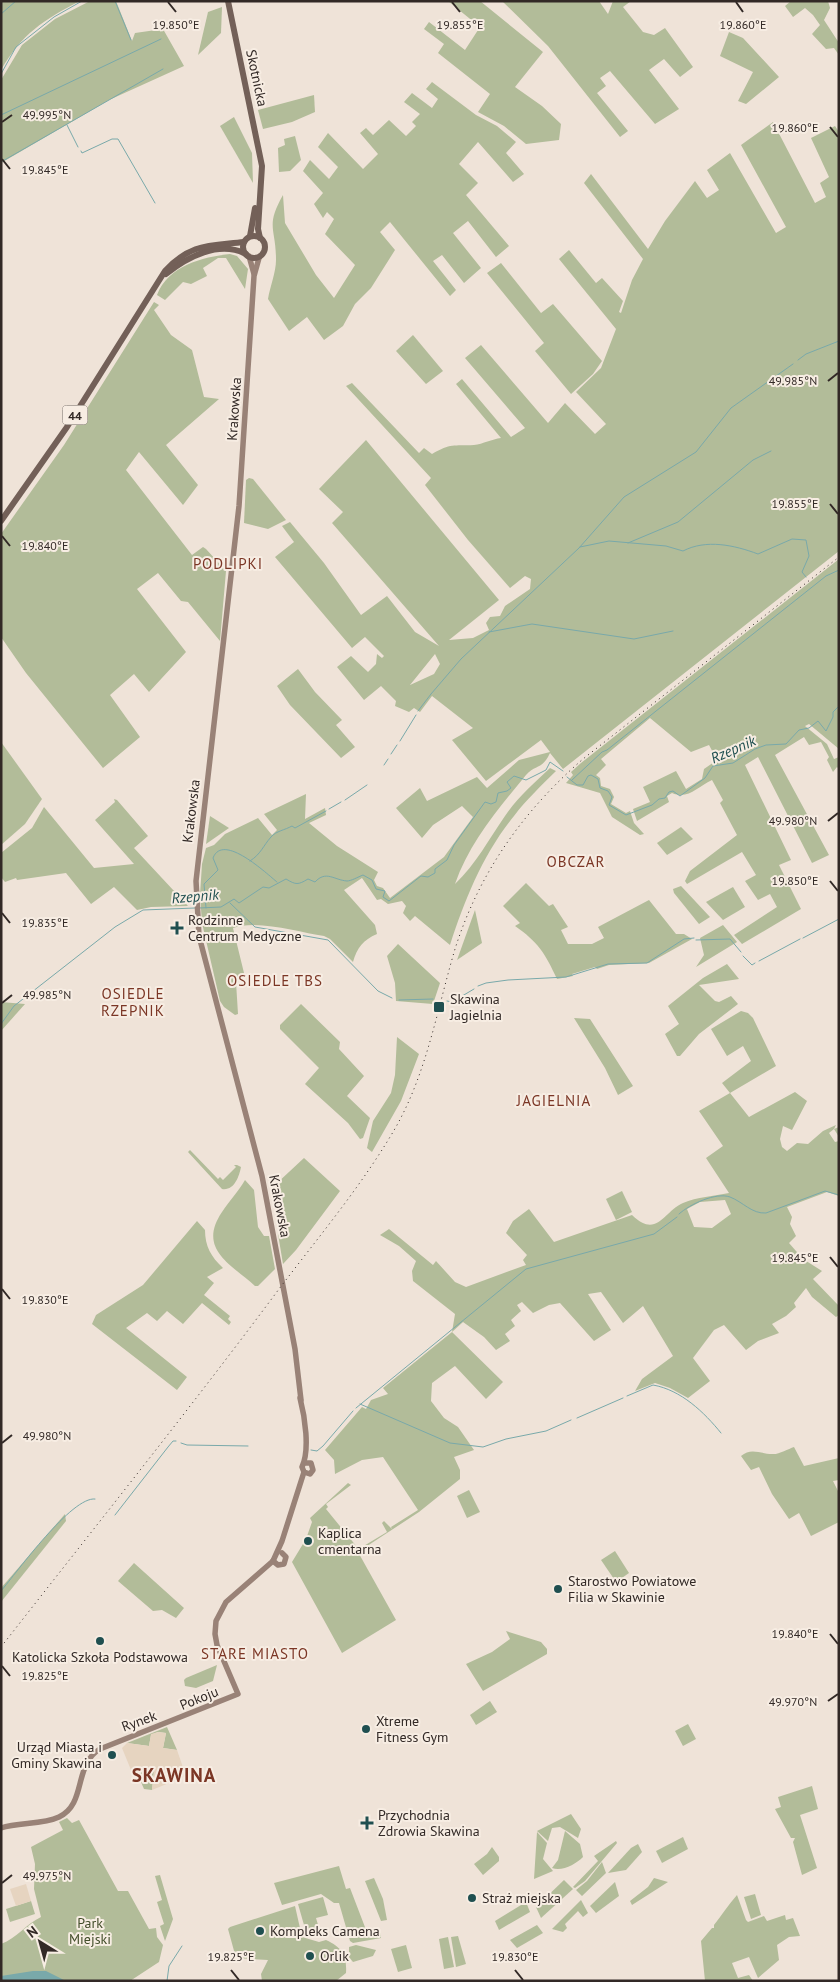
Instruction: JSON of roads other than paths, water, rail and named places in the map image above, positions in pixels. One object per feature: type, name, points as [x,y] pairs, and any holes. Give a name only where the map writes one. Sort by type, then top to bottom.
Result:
[{"type":"main road","name":"Skotnicka","points":[[228,1],[257,137],[260,160],[258,201]]},
{"type":"main road","points":[[247,255],[243,247],[244,242],[250,236],[258,201]]},
{"type":"main road","points":[[258,201],[258,229],[266,249],[259,258]]},
{"type":"main road","points":[[250,236],[260,238]]},
{"type":"main road","name":"44","points":[[1,521],[71,420],[157,282],[176,259],[194,249],[211,244],[244,242]]},
{"type":"main road","name":"44","points":[[157,282],[181,263],[206,252],[235,250],[259,258]]},
{"type":"main road","name":"Krakowska","points":[[247,255],[254,276]]},
{"type":"main road","name":"Krakowska","points":[[259,258],[254,276],[239,506],[198,864],[196,913],[199,936],[262,1176],[293,1341],[307,1463]]},
{"type":"main road","points":[[280,1553],[286,1557],[282,1565],[275,1562],[280,1553],[282,1541],[298,1493],[306,1473],[314,1470],[313,1465],[307,1463],[302,1467],[306,1473]]},
{"type":"main road","name":"Pokoju","points":[[170,1723],[238,1694],[217,1645],[215,1625],[226,1602],[275,1562]]},
{"type":"main road","name":"Rynek","points":[[1,1828],[54,1819],[64,1814],[76,1799],[87,1761],[96,1752],[170,1723]]},
{"type":"water","points":[[46,1971],[66,1981],[1,1981],[1,1976]]},
{"type":"waterway","points":[[1,14],[16,1]]},
{"type":"waterway","points":[[1,74],[16,47],[54,17],[82,1]]},
{"type":"waterway","points":[[115,1],[131,40]]},
{"type":"waterway","points":[[1,115],[161,39]]},
{"type":"waterway","points":[[1,162],[163,69]]},
{"type":"waterway","points":[[67,125],[78,147]]},
{"type":"waterway","points":[[81,151],[82,153],[112,139],[118,139],[155,203]]},
{"type":"waterway","points":[[798,360],[806,354],[839,341]]},
{"type":"waterway","points":[[418,711],[461,659],[579,548],[624,497],[696,452],[731,408],[793,364]]},
{"type":"waterway","points":[[628,543],[678,522],[753,460],[771,451]]},
{"type":"waterway","points":[[580,547],[609,541],[666,546],[683,551],[692,547],[711,544],[730,546],[758,554],[792,539],[806,540],[809,556],[802,572],[806,577]]},
{"type":"waterway","points":[[572,780],[602,752],[607,750],[826,576],[839,570]]},
{"type":"waterway","points":[[489,632],[532,624],[634,639],[673,631]]},
{"type":"waterway","name":"Rzepnik","points":[[567,777],[577,785],[583,785],[588,776],[591,775],[598,779],[600,788],[608,791],[612,797],[609,805],[626,815],[652,805],[659,799],[665,798],[669,792],[673,791],[680,796],[705,778],[713,766],[733,763],[755,749],[766,745],[786,744],[799,730],[809,728],[818,721],[826,731],[833,717],[833,712],[839,706]]},
{"type":"waterway","points":[[400,741],[416,715]]},
{"type":"waterway","points":[[391,754],[397,745]]},
{"type":"waterway","points":[[384,765],[388,759]]},
{"type":"waterway","name":"Rzepnik","points":[[199,908],[221,907],[234,899],[239,903],[263,887],[269,888],[286,879],[297,884],[308,879],[315,882],[319,878],[327,876],[347,881],[363,875],[372,880],[376,889],[385,891],[383,897],[389,901],[421,876],[428,877],[435,873],[435,869],[447,860],[454,845],[485,802],[491,804],[496,802],[498,793],[511,788],[507,782],[514,776],[526,780],[546,770],[550,762],[563,771]]},
{"type":"waterway","points":[[345,800],[367,785]]},
{"type":"waterway","points":[[329,809],[341,802]]},
{"type":"waterway","points":[[250,861],[257,856],[275,833],[292,826],[295,828],[326,811]]},
{"type":"waterway","points":[[206,908],[204,884],[218,870],[213,858],[218,851],[226,850],[245,857],[277,882]]},
{"type":"waterway","points":[[230,903],[255,927],[328,940],[378,991],[392,998]]},
{"type":"waterway","name":"Rzepnik","points":[[1,1024],[14,1006],[115,927],[143,910],[195,908]]},
{"type":"waterway","points":[[803,938],[839,919]]},
{"type":"waterway","points":[[478,986],[508,980],[566,977],[608,964],[647,963],[684,939],[694,938]]},
{"type":"waterway","points":[[696,940],[730,939],[741,952]]},
{"type":"waterway","points":[[759,961],[800,939]]},
{"type":"waterway","points":[[743,956],[752,965],[755,963]]},
{"type":"waterway","points":[[447,1001],[452,1002],[474,989]]},
{"type":"waterway","points":[[399,1000],[433,999]]},
{"type":"waterway","points":[[679,1214],[696,1203],[718,1196],[730,1197],[756,1212],[766,1213],[825,1191],[839,1195]]},
{"type":"waterway","points":[[356,1408],[526,1269],[654,1234],[677,1217]]},
{"type":"waterway","points":[[627,1396],[653,1385],[663,1388],[691,1403],[721,1433]]},
{"type":"waterway","points":[[577,1418],[623,1398]]},
{"type":"waterway","points":[[360,1404],[450,1443],[483,1447],[506,1439],[546,1431],[571,1420]]},
{"type":"waterway","points":[[311,1450],[317,1451],[323,1446],[353,1411]]},
{"type":"waterway","points":[[115,1515],[168,1447],[173,1441],[176,1441]]},
{"type":"waterway","points":[[181,1443],[187,1445],[248,1446]]},
{"type":"waterway","points":[[1,1591],[59,1522],[85,1501],[95,1499]]},
{"type":"waterway","points":[[167,1981],[169,1966],[182,1946]]},
{"type":"railway","points":[[1,1647],[211,1379],[337,1214],[378,1157],[413,1092],[429,1045],[455,949],[465,921],[490,869],[522,822],[561,779],[583,759],[839,557]]},
{"type":"place","name":"Rodzinne Centrum Medyczne","points":[[177,928]]},
{"type":"place","name":"Skawina Jagielnia","points":[[439,1007]]},
{"type":"place","name":"Kaplica cmentarna","points":[[308,1541]]},
{"type":"place","name":"Starostwo Powiatowe Filia w Skawinie","points":[[558,1589]]},
{"type":"place","name":"Katolicka Szkoła Podstawowa","points":[[100,1641]]},
{"type":"place","name":"Xtreme Fitness Gym","points":[[366,1729]]},
{"type":"place","name":"Urząd Miasta i Gminy Skawina","points":[[112,1755]]},
{"type":"place","name":"Przychodnia Zdrowia Skawina","points":[[367,1823]]},
{"type":"place","name":"Straż miejska","points":[[472,1898]]},
{"type":"place","name":"Kompleks Camena","points":[[260,1931]]},
{"type":"place","name":"Orlik","points":[[310,1956]]},
{"type":"district","name":"PODLIPKI","points":[[228,563]]},
{"type":"district","name":"OBCZAR","points":[[576,861]]},
{"type":"district","name":"OSIEDLE TBS","points":[[275,980]]},
{"type":"district","name":"OSIEDLE RZEPNIK","points":[[133,1002]]},
{"type":"district","name":"JAGIELNIA","points":[[554,1100]]},
{"type":"district","name":"STARE MIASTO","points":[[255,1653]]},
{"type":"district","name":"SKAWINA","points":[[174,1775]]},
{"type":"park label","name":"Park Miejski","points":[[90,1932]]}]
